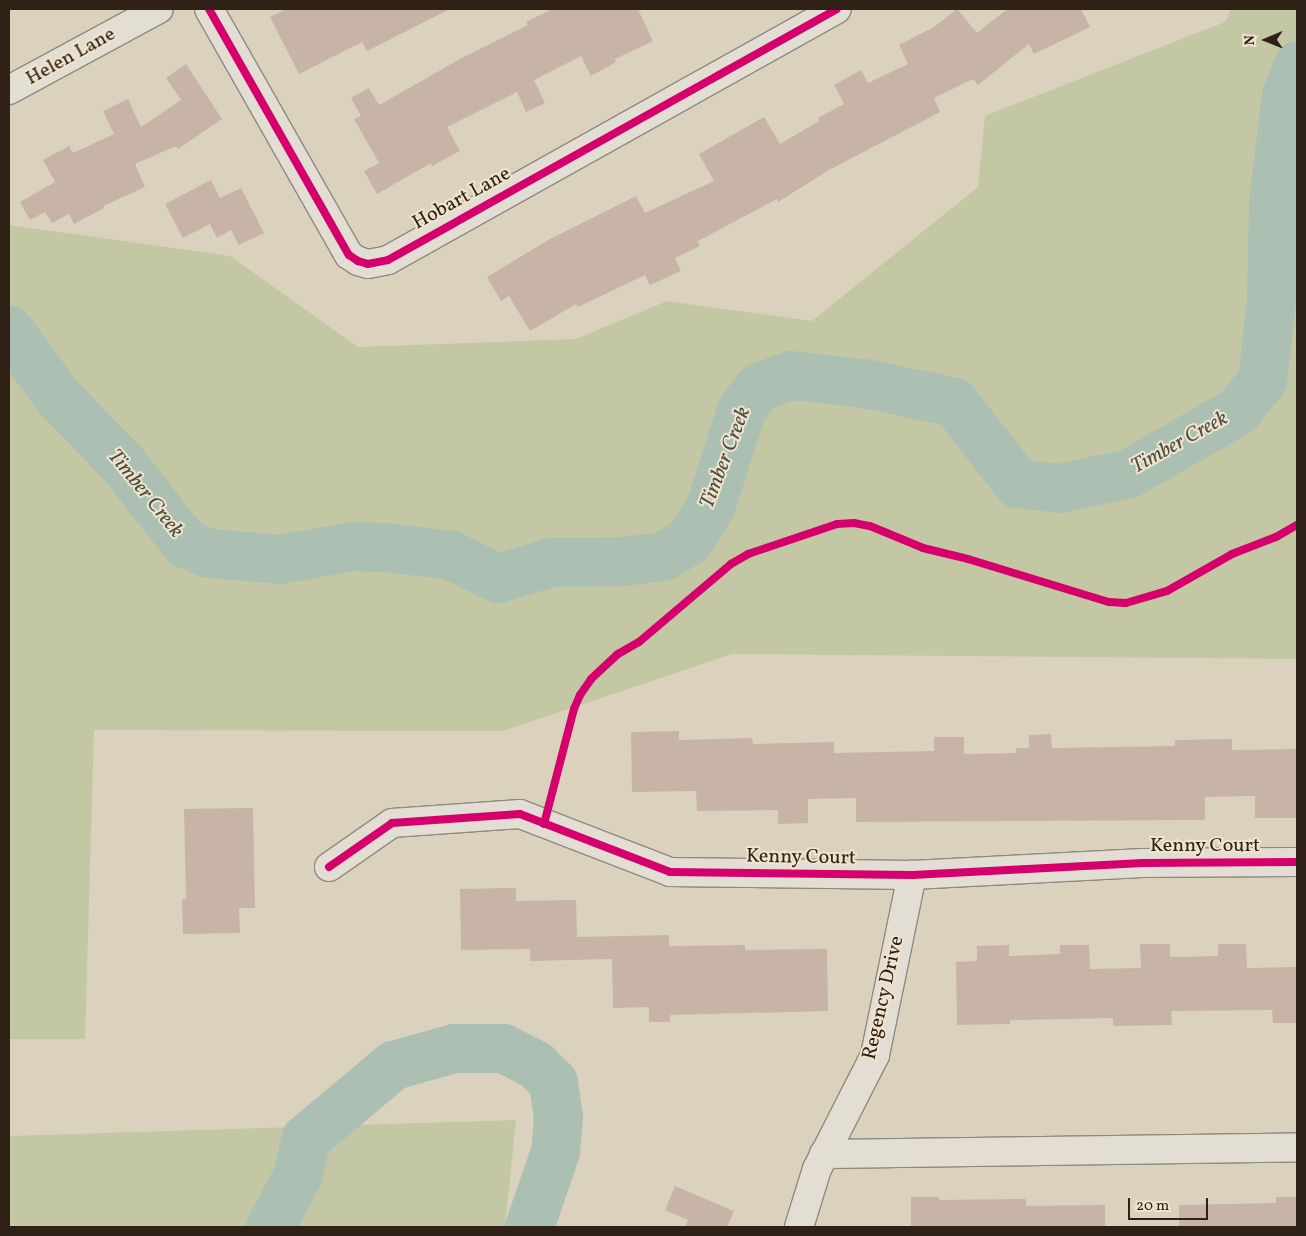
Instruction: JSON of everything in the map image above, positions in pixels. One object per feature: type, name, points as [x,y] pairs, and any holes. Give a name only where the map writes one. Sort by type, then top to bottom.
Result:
[{"type":"street","name":"Helen Lane","points":[[9,90],[159,9]]},
{"type":"street","name":"Hobart Lane","points":[[209,9],[349,255],[358,261],[368,264],[388,260],[837,9]]},
{"type":"street","name":"Kenny Court","points":[[329,867],[392,823],[520,814],[670,872],[912,875],[1143,863],[1297,862]]},
{"type":"street","name":"Regency Drive","points":[[799,1227],[817,1169],[875,1055],[912,875]]},
{"type":"street","points":[[824,1154],[1297,1148]]},
{"type":"path","points":[[544,824],[574,709],[580,694],[591,679],[618,654],[639,642],[731,564],[748,554],[837,524],[854,523],[870,526],[922,548],[968,558],[1109,602],[1126,603],[1167,591],[1232,554],[1276,537],[1297,525]]},
{"type":"green space","points":[[1231,9],[1297,9],[1297,659],[732,654],[503,731],[94,730],[85,1039],[9,1039],[9,225],[230,256],[358,347],[576,339],[667,301],[812,321],[978,187],[985,116],[1225,22]]},
{"type":"green space","points":[[516,1120],[505,1227],[9,1227],[9,1136]]},
{"type":"building","points":[[286,9],[450,9],[367,51],[362,42],[299,74],[270,17]]},
{"type":"building","points":[[552,9],[638,9],[653,41],[615,59],[616,62],[591,76],[581,56],[534,80],[545,103],[526,112],[517,92],[447,127],[460,151],[432,166],[431,163],[377,194],[364,171],[379,163],[354,119],[361,116],[351,98],[369,88],[379,105],[462,58],[528,25],[526,22]]},
{"type":"building","points":[[957,9],[977,33],[1007,9],[1081,9],[1090,27],[1034,54],[1029,44],[978,85],[973,79],[934,98],[940,112],[829,170],[778,202],[777,199],[698,241],[700,246],[675,258],[681,271],[650,285],[645,275],[578,307],[576,304],[530,331],[509,296],[501,301],[487,277],[550,239],[636,196],[645,213],[714,181],[699,154],[764,117],[780,144],[819,121],[818,118],[844,104],[834,85],[861,70],[868,83],[908,64],[899,45],[934,27]]},
{"type":"building","points":[[186,64],[222,119],[178,149],[176,146],[135,164],[145,187],[103,206],[104,208],[74,224],[69,214],[52,223],[45,212],[30,220],[20,202],[55,182],[43,160],[69,146],[73,153],[114,134],[103,111],[128,99],[141,127],[181,100],[166,78]]},
{"type":"building","points":[[211,180],[220,198],[241,188],[264,233],[239,245],[231,230],[217,238],[210,224],[183,238],[165,204]]},
{"type":"building","points":[[679,731],[679,740],[752,738],[753,744],[834,742],[834,753],[934,751],[934,737],[964,737],[964,754],[1016,753],[1016,748],[1029,748],[1029,735],[1051,734],[1052,748],[1175,746],[1175,740],[1232,739],[1232,750],[1297,749],[1297,818],[1255,818],[1255,796],[1205,797],[1205,820],[856,822],[856,798],[808,799],[808,823],[778,824],[778,810],[697,811],[696,791],[632,792],[631,732]]},
{"type":"building","points":[[253,808],[255,908],[239,908],[240,933],[183,934],[182,899],[186,899],[184,809]]},
{"type":"building","points":[[516,888],[516,901],[576,900],[577,937],[669,935],[669,946],[745,945],[745,950],[827,949],[828,1011],[670,1015],[670,1022],[649,1022],[649,1007],[613,1008],[612,959],[530,961],[530,949],[461,950],[460,889]]},
{"type":"building","points":[[1140,944],[1170,944],[1170,957],[1218,956],[1218,944],[1246,944],[1247,968],[1297,967],[1297,1023],[1273,1023],[1272,1010],[1171,1011],[1172,1025],[1113,1026],[1113,1018],[1010,1020],[1010,1024],[957,1025],[956,962],[977,961],[977,946],[1009,945],[1009,956],[1060,954],[1060,945],[1089,945],[1090,969],[1141,968]]},
{"type":"building","points":[[675,1186],[734,1211],[727,1227],[685,1227],[688,1220],[665,1210]]},
{"type":"building","points":[[911,1197],[939,1197],[939,1200],[1026,1199],[1026,1206],[1105,1205],[1105,1227],[911,1227]]},
{"type":"building","points":[[1276,1197],[1297,1197],[1297,1227],[1179,1227],[1179,1205],[1276,1203]]},
{"type":"waterway","name":"Timber Creek","points":[[9,330],[58,397],[122,463],[185,543],[209,553],[280,559],[352,546],[384,547],[451,555],[498,578],[551,562],[623,561],[663,556],[688,541],[710,507],[741,410],[758,387],[791,375],[864,383],[954,402],[1017,483],[1059,488],[1129,473],[1237,411],[1262,380],[1271,300],[1273,201],[1286,96],[1297,65]]},
{"type":"waterway","name":"Timber Creek","points":[[270,1227],[297,1176],[306,1138],[393,1065],[454,1048],[503,1048],[536,1065],[553,1082],[558,1117],[555,1151],[529,1227]]},
{"type":"cycle path","points":[[209,9],[349,255],[358,261],[368,264],[388,260],[837,9]]},
{"type":"cycle path","points":[[544,824],[574,709],[580,695],[591,679],[618,654],[639,642],[731,564],[748,554],[837,524],[854,523],[870,526],[923,548],[968,559],[1109,602],[1126,603],[1167,591],[1232,554],[1276,537],[1297,525]]},
{"type":"cycle path","points":[[329,867],[392,823],[520,814],[670,872],[912,875],[1143,863],[1297,862]]}]
